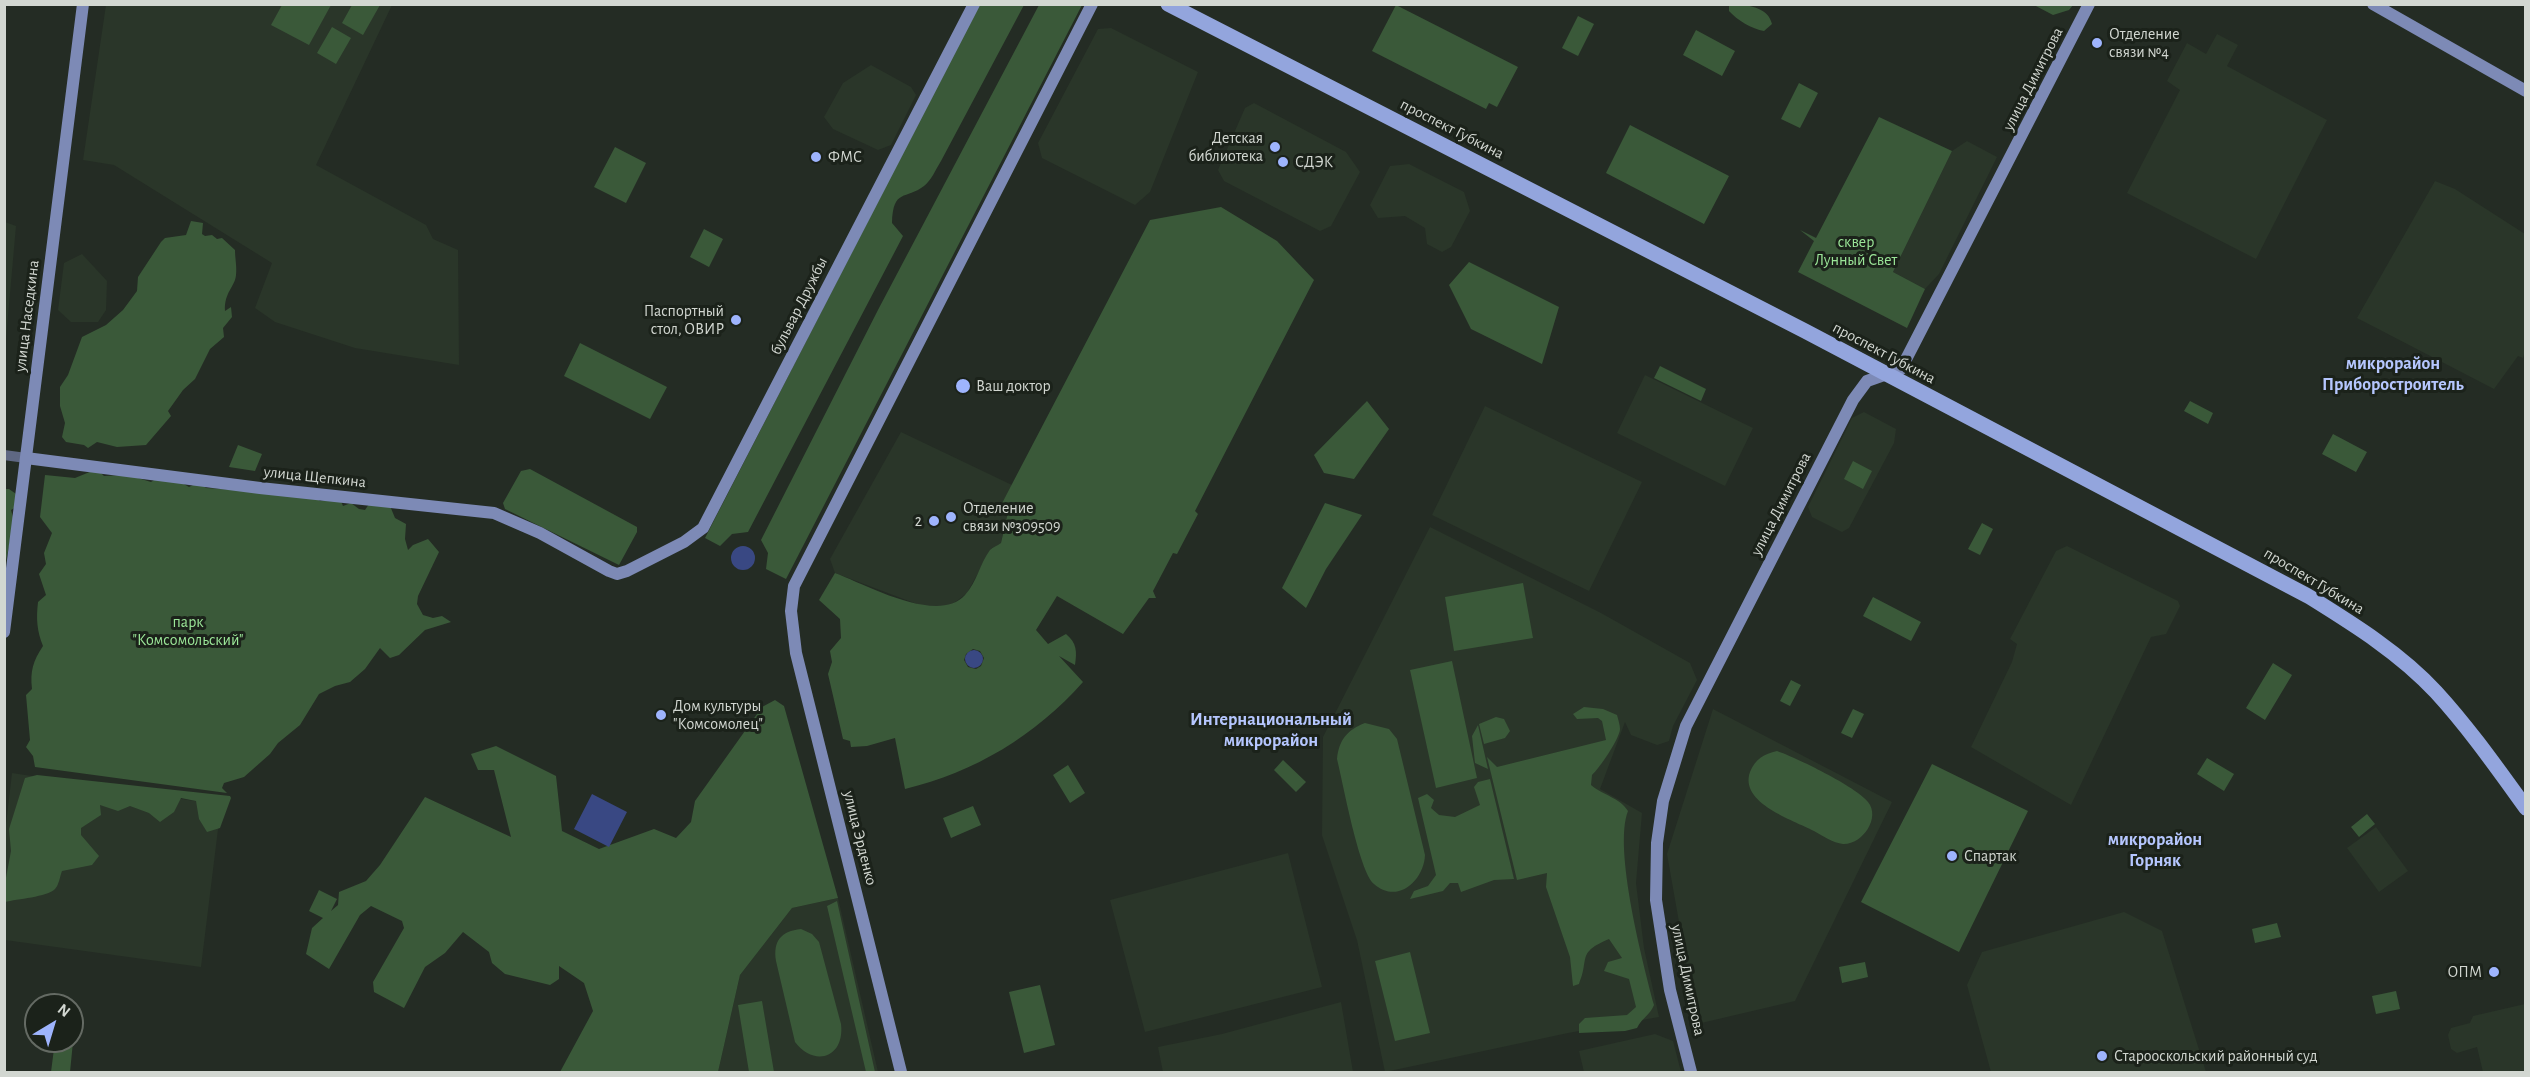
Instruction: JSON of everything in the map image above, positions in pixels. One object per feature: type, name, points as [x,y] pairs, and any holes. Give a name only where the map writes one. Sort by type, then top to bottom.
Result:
[{"type":"main road","name":"улица Наседкина","points":[[4,632],[83,4]]},
{"type":"main road","name":"бульвар Дружбы","points":[[609,571],[617,574],[627,571],[684,542],[703,528],[974,4]]},
{"type":"main road","name":"улица Эрденко","points":[[901,1072],[795,653],[791,611],[799,572],[1092,4]]},
{"type":"main road","name":"проспект Губкина","points":[[1168,4],[2255,566],[2349,621],[2402,660],[2435,690],[2481,746],[2526,808]]},
{"type":"main road","name":"улица Димитрова","points":[[1691,1072],[1670,990],[1656,900],[1657,843],[1663,801],[1686,726],[1847,411],[1867,381],[1901,369],[2089,4]]},
{"type":"main road","points":[[2373,4],[2526,91]]},
{"type":"main road","name":"улица Щепкина","points":[[26,458],[249,487],[494,513],[540,533],[609,571]]},
{"type":"street","name":"улица Щепкина","points":[[4,455],[26,458]]},
{"type":"shaded area","points":[[106,5],[392,5],[316,165],[426,225],[433,239],[458,250],[459,365],[355,348],[275,322],[255,308],[272,263],[114,165],[83,160]]},
{"type":"shaded area","points":[[1111,28],[1198,72],[1150,192],[1135,205],[1042,158],[1038,143],[1098,29]]},
{"type":"shaded area","points":[[2217,34],[2238,45],[2227,66],[2327,120],[2256,259],[2127,193],[2180,90],[2167,81],[2187,43],[2206,54]]},
{"type":"shaded area","points":[[871,65],[911,87],[916,95],[891,145],[878,150],[833,129],[824,117],[843,83]]},
{"type":"shaded area","points":[[1254,103],[1346,152],[1360,172],[1331,226],[1320,231],[1224,181],[1218,170],[1245,108]]},
{"type":"shaded area","points":[[1967,141],[1997,157],[1939,274],[1925,289],[1893,272],[1952,151]]},
{"type":"shaded area","points":[[1409,164],[1464,192],[1470,211],[1451,247],[1442,252],[1427,244],[1425,228],[1405,216],[1378,218],[1370,205],[1390,166]]},
{"type":"shaded area","points":[[2435,181],[2455,189],[2525,234],[2525,351],[2523,358],[2518,356],[2494,389],[2357,318]]},
{"type":"shaded area","points":[[4,222],[16,226],[5,350]]},
{"type":"shaded area","points":[[82,254],[107,281],[106,310],[98,322],[71,322],[58,310],[64,263]]},
{"type":"shaded area","points":[[1645,375],[1753,428],[1725,486],[1617,433]]},
{"type":"shaded area","points":[[1485,406],[1642,482],[1589,591],[1432,515]]},
{"type":"shaded area","points":[[1864,412],[1896,429],[1894,443],[1849,528],[1842,532],[1812,517],[1808,507],[1852,418]]},
{"type":"shaded area","points":[[901,432],[1012,485],[1000,507],[1008,512],[1000,547],[992,548],[967,593],[953,604],[941,607],[922,606],[835,573],[830,559]]},
{"type":"shaded area","points":[[1430,527],[1601,613],[1690,663],[1697,680],[1673,726],[1669,741],[1657,745],[1631,735],[1625,722],[1600,789],[1642,813],[1636,883],[1644,948],[1659,1017],[1568,1033],[1385,1072],[1357,940],[1322,835],[1323,737]]},
{"type":"shaded area","points":[[2067,546],[2178,601],[2180,606],[2166,634],[2151,637],[2071,805],[1971,747],[2012,662],[2017,644],[2010,639],[2056,551]]},
{"type":"shaded area","points":[[1713,709],[1892,802],[1795,1001],[1697,1024],[1667,854]]},
{"type":"shaded area","points":[[12,773],[221,805],[201,967],[5,940],[4,842]]},
{"type":"shaded area","points":[[2376,827],[2408,871],[2379,892],[2347,848]]},
{"type":"shaded area","points":[[1288,853],[1322,987],[1145,1032],[1110,900]]},
{"type":"shaded area","points":[[838,898],[878,1072],[718,1072],[740,975],[792,908]]},
{"type":"shaded area","points":[[2124,912],[2162,931],[2206,1072],[1991,1072],[1967,985],[1982,952]]},
{"type":"shaded area","points":[[1341,1002],[1353,1072],[1163,1072],[1158,1047],[1222,1034]]},
{"type":"shaded area","points":[[2525,1004],[2525,1072],[2483,1072],[2477,1047],[2457,1053],[2451,1049],[2448,1035],[2451,1028],[2470,1023],[2473,1016]]},
{"type":"shaded area","points":[[1655,1034],[1673,1041],[1681,1072],[1584,1072],[1579,1051]]},
{"type":"green space","points":[[282,5],[331,5],[309,45],[271,25]]},
{"type":"green space","points":[[352,5],[380,5],[363,35],[342,23]]},
{"type":"green space","points":[[979,5],[1024,5],[931,178],[927,184],[902,197],[895,204],[892,223],[903,236],[748,532],[732,534],[720,546],[705,538]]},
{"type":"green space","points":[[1039,5],[1082,5],[786,579],[766,569],[768,553],[761,540],[879,308]]},
{"type":"green space","points":[[1396,5],[1518,67],[1497,107],[1489,103],[1486,109],[1372,51]]},
{"type":"green space","points":[[1729,5],[1755,7],[1766,13],[1772,24],[1764,31],[1759,30],[1736,18],[1729,11]]},
{"type":"green space","points":[[2034,5],[2073,5],[2069,10],[2053,15]]},
{"type":"green space","points":[[1578,16],[1594,24],[1578,56],[1562,48]]},
{"type":"green space","points":[[332,27],[351,38],[336,64],[317,53]]},
{"type":"green space","points":[[1696,30],[1735,51],[1722,76],[1683,55]]},
{"type":"green space","points":[[1799,83],[1818,93],[1800,128],[1781,119]]},
{"type":"green space","name":"сквер Лунный Свет","points":[[1879,117],[1952,151],[1893,272],[1925,289],[1907,328],[1798,272],[1814,241],[1800,230],[1816,238]]},
{"type":"green space","points":[[1630,125],[1729,176],[1704,224],[1606,173]]},
{"type":"green space","points":[[615,147],[646,163],[626,203],[594,187]]},
{"type":"green space","points":[[1221,207],[1277,241],[1314,280],[1195,511],[1198,514],[1177,554],[1173,553],[1153,591],[1156,598],[1149,598],[1123,634],[1057,596],[1036,630],[1048,644],[1066,634],[1070,637],[1075,648],[1075,665],[1059,656],[1083,682],[1045,719],[1002,749],[956,773],[905,789],[895,738],[867,746],[851,747],[850,741],[843,739],[828,674],[832,662],[830,651],[841,638],[840,619],[819,600],[835,573],[902,600],[920,604],[938,606],[953,603],[965,595],[990,550],[1001,543],[1008,512],[1000,507],[1150,220]],"holes":[[[973,649],[980,651],[984,658],[981,666],[976,669],[968,667],[964,660],[966,654]]]},
{"type":"green space","points":[[191,221],[203,223],[202,234],[212,235],[217,239],[222,238],[235,250],[236,275],[225,304],[225,311],[231,307],[232,317],[223,328],[224,337],[210,349],[195,379],[183,390],[168,411],[171,416],[146,445],[117,447],[97,442],[88,448],[84,445],[66,442],[62,437],[65,423],[60,406],[60,387],[68,375],[82,337],[106,325],[123,310],[137,291],[138,277],[161,242],[165,238],[186,235]]},
{"type":"green space","points":[[704,229],[723,239],[709,267],[690,257]]},
{"type":"green space","points":[[1469,262],[1559,307],[1542,364],[1471,329],[1449,285]]},
{"type":"green space","points":[[580,343],[667,387],[650,419],[564,376]]},
{"type":"green space","points":[[1660,366],[1706,389],[1701,401],[1654,378]]},
{"type":"green space","points":[[1367,401],[1389,429],[1354,479],[1324,473],[1314,455]]},
{"type":"green space","points":[[2190,401],[2213,413],[2208,424],[2184,411]]},
{"type":"green space","points":[[2333,434],[2367,452],[2356,472],[2322,454]]},
{"type":"green space","points":[[238,445],[262,454],[255,471],[229,467]]},
{"type":"green space","points":[[1853,461],[1872,471],[1863,489],[1844,479]]},
{"type":"green space","name":"парк \"Комсомольский\"","points":[[97,469],[104,476],[128,475],[151,482],[165,478],[189,487],[199,482],[206,488],[312,495],[320,501],[340,499],[343,506],[351,503],[365,510],[369,504],[388,501],[395,518],[406,524],[405,539],[408,550],[413,545],[428,539],[439,552],[418,596],[417,604],[423,615],[433,618],[442,616],[451,622],[425,630],[399,655],[390,658],[380,648],[365,669],[350,682],[319,694],[300,725],[278,743],[270,754],[244,777],[224,783],[222,788],[227,793],[35,767],[33,756],[26,747],[30,740],[26,695],[32,689],[33,666],[43,646],[38,630],[37,608],[38,602],[46,595],[39,574],[46,564],[44,553],[52,533],[40,517],[45,475],[75,478]]},
{"type":"green space","points":[[530,469],[637,527],[637,532],[619,565],[505,509],[503,503],[521,471]]},
{"type":"green space","points":[[5,489],[19,496],[16,507],[11,510],[14,521],[5,566]]},
{"type":"green space","points":[[1325,503],[1362,515],[1326,569],[1306,608],[1282,588]]},
{"type":"green space","points":[[1982,523],[1993,529],[1980,555],[1968,549]]},
{"type":"green space","points":[[1523,583],[1533,638],[1454,651],[1445,597]]},
{"type":"green space","points":[[1873,597],[1921,622],[1911,641],[1863,616]]},
{"type":"green space","points":[[1452,661],[1477,778],[1436,788],[1410,670]]},
{"type":"green space","points":[[2273,663],[2292,675],[2265,720],[2246,708]]},
{"type":"green space","points":[[1791,680],[1801,685],[1790,706],[1780,701]]},
{"type":"green space","points":[[775,700],[784,706],[838,898],[792,908],[740,975],[718,1072],[560,1072],[593,1011],[584,983],[559,966],[559,979],[550,985],[505,974],[492,963],[489,952],[463,932],[445,953],[425,967],[404,1008],[374,992],[373,982],[404,928],[402,921],[371,906],[360,915],[329,969],[306,954],[312,928],[323,918],[309,911],[319,890],[337,899],[331,911],[338,905],[339,892],[366,881],[380,865],[425,797],[511,837],[494,770],[478,770],[471,754],[496,746],[556,776],[562,831],[599,849],[654,829],[676,838],[691,822],[695,801],[762,707]]},
{"type":"green space","points":[[1584,707],[1603,709],[1617,715],[1620,727],[1613,746],[1592,775],[1591,785],[1616,800],[1628,811],[1624,829],[1627,878],[1637,935],[1654,1005],[1637,1028],[1625,1031],[1579,1033],[1579,1024],[1585,1018],[1627,1015],[1636,1007],[1629,979],[1604,971],[1608,962],[1622,958],[1609,939],[1592,948],[1586,957],[1579,984],[1573,986],[1570,957],[1546,887],[1547,873],[1517,880],[1487,757],[1497,767],[1606,740],[1602,721],[1598,718],[1577,719],[1573,714]]},
{"type":"green space","points":[[1853,709],[1864,714],[1852,738],[1841,733]]},
{"type":"green space","points":[[1496,717],[1504,719],[1510,731],[1505,738],[1484,744],[1479,724]]},
{"type":"green space","points":[[1365,723],[1389,729],[1397,739],[1425,855],[1424,864],[1415,881],[1400,891],[1383,890],[1368,876],[1357,845],[1337,759],[1345,736]]},
{"type":"green space","points":[[1478,725],[1488,769],[1475,763],[1472,736]]},
{"type":"green space","points":[[1777,751],[1825,773],[1862,796],[1868,802],[1872,815],[1871,823],[1863,835],[1850,843],[1836,842],[1782,816],[1760,801],[1752,793],[1749,783],[1750,772],[1760,758]]},
{"type":"green space","points":[[2207,758],[2234,774],[2224,791],[2197,774]]},
{"type":"green space","points":[[1283,760],[1306,782],[1296,792],[1274,770]]},
{"type":"green space","points":[[1932,764],[2028,811],[1959,952],[1861,902]]},
{"type":"green space","points":[[1068,765],[1085,793],[1070,803],[1053,775]]},
{"type":"green space","points":[[37,775],[230,796],[231,798],[220,828],[207,832],[199,819],[196,801],[181,798],[174,812],[160,822],[149,813],[130,806],[118,811],[100,805],[101,815],[81,828],[81,835],[99,856],[92,865],[62,871],[55,889],[51,892],[5,902],[5,883],[11,851],[9,829],[25,778]]},
{"type":"green space","points":[[1490,779],[1514,879],[1494,880],[1461,892],[1458,883],[1450,883],[1443,891],[1410,899],[1414,891],[1428,886],[1436,875],[1418,798],[1427,794],[1434,800],[1431,808],[1439,815],[1455,817],[1480,805],[1474,787],[1478,782]]},
{"type":"green space","points":[[973,806],[981,825],[951,838],[943,818]]},
{"type":"green space","points":[[2367,814],[2375,824],[2359,837],[2351,827]]},
{"type":"green space","points":[[837,901],[875,1072],[866,1072],[827,906]]},
{"type":"green space","points":[[2277,923],[2281,937],[2255,943],[2252,929]]},
{"type":"green space","points":[[801,929],[812,934],[819,942],[841,1024],[838,1044],[827,1055],[811,1055],[795,1042],[776,961],[776,948],[780,938],[788,932]]},
{"type":"green space","points":[[1410,952],[1430,1033],[1395,1041],[1375,961]]},
{"type":"green space","points":[[1865,962],[1868,977],[1842,983],[1839,967]]},
{"type":"green space","points":[[1040,985],[1055,1045],[1024,1053],[1009,992]]},
{"type":"green space","points":[[2396,991],[2400,1009],[2376,1014],[2372,996]]},
{"type":"green space","points":[[762,1001],[774,1072],[749,1072],[738,1005]]},
{"type":"green space","points":[[53,1053],[72,1053],[70,1072],[51,1072]]},
{"type":"water","points":[[743,546],[751,550],[755,558],[751,566],[743,570],[735,566],[731,558],[735,550]]},
{"type":"water","points":[[974,650],[980,653],[983,659],[980,665],[974,668],[968,665],[965,659],[968,653]]},
{"type":"water","points":[[592,794],[627,812],[609,847],[574,829]]},
{"type":"place","name":"Отделение связи №4","points":[[2097,43]]},
{"type":"place","name":"Детская библиотека","points":[[1275,147]]},
{"type":"place","name":"ФМС","points":[[816,157]]},
{"type":"place","name":"СДЭК","points":[[1283,162]]},
{"type":"place","name":"Паспортный стол, ОВИР","points":[[736,320]]},
{"type":"place","name":"Ваш доктор","points":[[963,386]]},
{"type":"place","name":"Отделение связи №309509","points":[[951,517]]},
{"type":"place","name":"2","points":[[934,521]]},
{"type":"place","name":"Дом культуры \"Комсомолец\"","points":[[661,715]]},
{"type":"place","name":"Спартак","points":[[1952,856]]},
{"type":"place","name":"ОПМ","points":[[2494,972]]},
{"type":"place","name":"Старооскольский районный суд","points":[[2102,1056]]},
{"type":"district","name":"микрорайон Приборостроитель","points":[[2393,374]]},
{"type":"district","name":"Интернациональный микрорайон","points":[[1271,730]]},
{"type":"district","name":"микрорайон Горняк","points":[[2155,850]]}]
